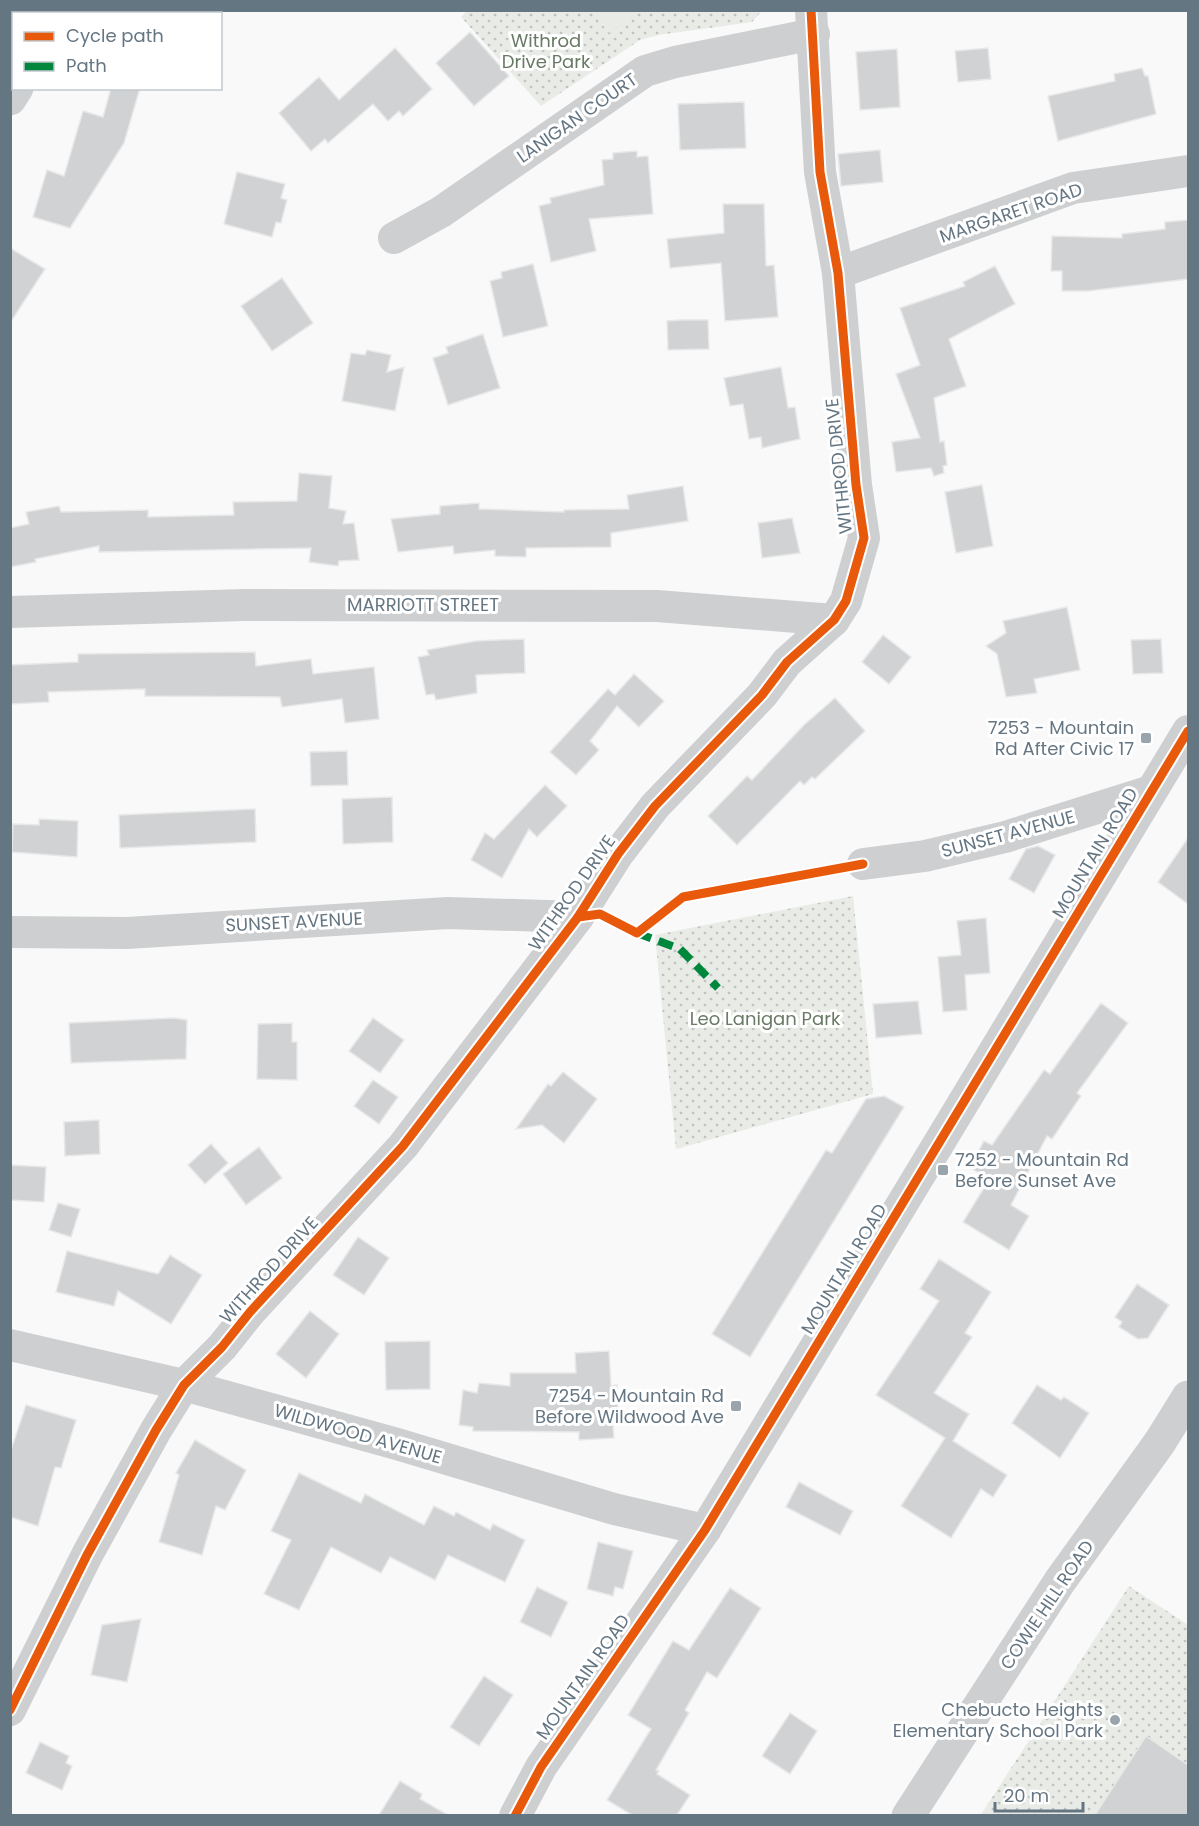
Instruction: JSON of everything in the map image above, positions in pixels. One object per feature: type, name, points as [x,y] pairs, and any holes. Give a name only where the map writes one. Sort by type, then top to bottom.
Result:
[{"type":"street","name":"LANIGAN COURT","points":[[394,238],[441,212],[645,71],[812,22]]},
{"type":"street","name":"WITHROD DRIVE","points":[[10,1710],[87,1555],[156,1430],[184,1385],[222,1347],[250,1312],[403,1146],[578,916],[618,854],[656,806],[762,695],[787,662],[834,620],[846,601],[864,538],[856,485],[838,273],[820,172],[812,22]]},
{"type":"street","name":"MARGARET ROAD","points":[[838,273],[1073,188],[1188,171]]},
{"type":"street","name":"MARRIOTT STREET","points":[[10,612],[245,605],[657,606],[834,620]]},
{"type":"street","name":"MOUNTAIN ROAD","points":[[514,1815],[541,1767],[705,1530],[1188,730]]},
{"type":"street","name":"SUNSET AVENUE","points":[[862,864],[925,856],[1005,837],[1151,791]]},
{"type":"street","name":"SUNSET AVENUE","points":[[10,932],[127,933],[448,913],[578,916]]},
{"type":"street","name":"WILDWOOD AVENUE","points":[[10,1345],[184,1385],[397,1444],[614,1509],[705,1530]]},
{"type":"street","name":"COWIE HILL ROAD","points":[[908,1815],[1060,1581],[1160,1442],[1188,1396]]},
{"type":"green space","name":"Withrod Drive Park","points":[[468,10],[762,11],[752,22],[658,35],[640,40],[541,106],[461,17]]},
{"type":"green space","points":[[591,11],[638,11],[609,33]]},
{"type":"green space","name":"Leo Lanigan Park","points":[[853,896],[873,1094],[676,1149],[655,935]]},
{"type":"green space","name":"Chebucto Heights Elementary School Park","points":[[1129,1586],[1188,1625],[1188,1815],[980,1816]]},
{"type":"building","points":[[470,32],[509,76],[474,106],[436,63]]},
{"type":"building","points":[[395,48],[432,89],[403,116],[399,111],[388,121],[373,104],[328,143],[325,139],[311,151],[279,113],[319,77],[339,100]]},
{"type":"building","points":[[988,48],[991,79],[958,82],[955,51]]},
{"type":"building","points":[[897,49],[900,107],[860,110],[856,52]]},
{"type":"building","points":[[1142,68],[1145,76],[1148,76],[1156,114],[1058,141],[1048,96],[1115,81],[1114,74]]},
{"type":"building","points":[[110,90],[139,90],[124,143],[70,228],[33,217],[47,170],[64,176],[83,111],[103,117]]},
{"type":"building","points":[[744,102],[746,148],[680,150],[678,104]]},
{"type":"building","points":[[880,150],[883,182],[841,186],[838,154]]},
{"type":"building","points":[[637,151],[637,157],[648,156],[653,214],[589,219],[596,251],[551,262],[539,206],[551,203],[550,198],[604,185],[602,160],[613,159],[613,153]]},
{"type":"building","points":[[237,172],[285,184],[281,198],[287,200],[281,223],[276,222],[272,237],[224,224]]},
{"type":"building","points":[[723,204],[764,204],[766,266],[774,265],[778,317],[725,321],[721,263],[670,268],[667,239],[724,233]]},
{"type":"building","points":[[1188,220],[1188,279],[1088,291],[1062,291],[1062,271],[1051,271],[1052,236],[1122,238],[1122,234],[1165,229],[1165,222]]},
{"type":"building","points":[[10,248],[45,269],[10,323]]},
{"type":"building","points":[[533,264],[548,326],[503,337],[490,281],[502,278],[501,272]]},
{"type":"building","points":[[995,266],[1015,304],[949,339],[966,386],[934,398],[940,442],[944,441],[947,465],[943,466],[944,473],[934,476],[931,468],[896,472],[892,442],[920,438],[896,374],[920,365],[900,308],[965,286],[963,282]]},
{"type":"building","points":[[282,278],[313,323],[272,351],[241,306]]},
{"type":"building","points":[[708,320],[709,349],[668,350],[667,321]]},
{"type":"building","points":[[483,334],[500,388],[448,405],[433,358],[448,353],[446,347]]},
{"type":"building","points":[[367,350],[391,355],[387,372],[404,367],[395,411],[342,401],[351,353],[365,355]]},
{"type":"building","points":[[781,367],[788,408],[795,407],[800,439],[762,448],[761,437],[749,439],[743,404],[730,406],[724,378]]},
{"type":"building","points":[[299,473],[332,476],[329,508],[346,511],[343,524],[354,523],[359,560],[339,561],[338,566],[309,562],[311,548],[99,552],[99,546],[35,559],[36,562],[10,567],[10,528],[29,524],[26,512],[59,506],[61,512],[148,510],[148,517],[234,515],[233,502],[297,501]]},
{"type":"building","points":[[982,485],[993,546],[956,553],[945,492]]},
{"type":"building","points":[[683,486],[688,521],[611,533],[611,547],[526,548],[526,557],[495,556],[495,550],[454,554],[453,546],[398,552],[391,519],[440,514],[440,506],[479,503],[479,509],[564,512],[564,510],[629,509],[627,495]]},
{"type":"building","points":[[792,518],[800,553],[762,558],[758,523]]},
{"type":"building","points":[[1067,607],[1080,670],[1034,679],[1037,693],[1006,697],[997,654],[986,646],[1006,633],[1003,621]]},
{"type":"building","points":[[883,635],[911,657],[889,684],[862,662]]},
{"type":"building","points":[[524,639],[525,673],[476,675],[477,693],[436,700],[434,694],[426,695],[418,657],[429,655],[427,650],[476,641]]},
{"type":"building","points":[[1161,639],[1163,673],[1133,674],[1131,640]]},
{"type":"building","points":[[255,652],[256,666],[311,659],[313,674],[374,667],[379,719],[345,723],[342,699],[282,707],[280,697],[145,696],[145,689],[48,692],[49,702],[10,704],[10,665],[78,662],[78,654]]},
{"type":"building","points":[[634,674],[664,701],[639,727],[617,706],[590,741],[599,750],[576,775],[550,752],[608,689],[615,695]]},
{"type":"building","points":[[835,698],[865,731],[815,779],[812,777],[804,785],[800,781],[737,845],[708,816],[747,776],[752,780],[804,725]]},
{"type":"building","points":[[347,751],[348,785],[311,786],[310,752]]},
{"type":"building","points":[[545,785],[567,806],[537,837],[529,829],[502,878],[471,860],[485,833],[494,839]]},
{"type":"building","points":[[392,797],[393,842],[343,844],[342,799]]},
{"type":"building","points":[[255,809],[256,842],[120,848],[119,815]]},
{"type":"building","points":[[39,819],[78,821],[77,857],[12,852],[13,824],[39,825]]},
{"type":"building","points":[[1188,838],[1188,904],[1158,882]]},
{"type":"building","points":[[1038,846],[1055,855],[1034,893],[1009,879],[1026,849]]},
{"type":"building","points":[[986,918],[990,973],[965,975],[967,1010],[943,1012],[938,957],[961,955],[957,921]]},
{"type":"building","points":[[918,1001],[922,1034],[876,1038],[873,1004]]},
{"type":"building","points":[[1101,1003],[1128,1023],[1077,1093],[1081,1096],[1052,1139],[1047,1136],[1011,1205],[1029,1216],[1009,1250],[963,1222],[989,1180],[970,1167],[984,1141],[992,1145],[1044,1070],[1050,1074]]},
{"type":"building","points":[[174,1018],[187,1020],[186,1059],[71,1063],[69,1023]]},
{"type":"building","points":[[373,1018],[404,1040],[380,1073],[349,1051]]},
{"type":"building","points":[[292,1023],[292,1042],[297,1042],[297,1080],[257,1079],[258,1024]]},
{"type":"building","points":[[563,1072],[597,1099],[564,1143],[542,1125],[516,1129],[548,1084],[551,1086]]},
{"type":"building","points":[[373,1080],[398,1097],[379,1124],[354,1106]]},
{"type":"building","points":[[884,1096],[904,1107],[750,1357],[712,1334],[826,1150],[832,1153],[866,1099]]},
{"type":"building","points":[[99,1120],[100,1154],[65,1156],[64,1122]]},
{"type":"building","points":[[211,1144],[228,1163],[205,1184],[188,1165]]},
{"type":"building","points":[[259,1147],[282,1178],[246,1205],[223,1174]]},
{"type":"building","points":[[10,1165],[46,1167],[44,1202],[10,1200]]},
{"type":"building","points":[[58,1203],[80,1209],[71,1237],[49,1230]]},
{"type":"building","points":[[358,1237],[389,1258],[364,1295],[333,1275]]},
{"type":"building","points":[[67,1251],[158,1274],[170,1255],[202,1275],[171,1324],[118,1291],[114,1306],[56,1292]]},
{"type":"building","points":[[939,1259],[991,1292],[965,1333],[972,1337],[934,1393],[969,1414],[953,1441],[1007,1475],[993,1497],[981,1489],[951,1538],[901,1506],[945,1438],[876,1395],[939,1301],[920,1289]]},
{"type":"building","points":[[1137,1284],[1169,1305],[1148,1338],[1138,1339],[1119,1327],[1122,1322],[1115,1317]]},
{"type":"building","points":[[310,1311],[339,1334],[306,1378],[276,1354]]},
{"type":"building","points":[[430,1341],[430,1389],[386,1390],[385,1342]]},
{"type":"building","points":[[609,1351],[611,1386],[617,1385],[618,1411],[612,1412],[614,1438],[579,1440],[579,1432],[473,1431],[473,1427],[459,1425],[463,1390],[477,1393],[479,1383],[510,1386],[510,1373],[576,1373],[575,1353]]},
{"type":"building","points":[[1037,1385],[1061,1400],[1064,1397],[1089,1413],[1060,1458],[1012,1423]]},
{"type":"building","points":[[26,1405],[76,1420],[61,1468],[55,1467],[38,1526],[10,1517],[10,1453]]},
{"type":"building","points":[[195,1440],[246,1470],[225,1510],[216,1506],[202,1555],[159,1542],[179,1475],[176,1473]]},
{"type":"building","points":[[299,1473],[361,1503],[365,1494],[424,1525],[434,1506],[454,1516],[456,1512],[490,1530],[493,1524],[525,1540],[505,1582],[448,1555],[435,1580],[390,1557],[381,1573],[331,1547],[299,1610],[264,1594],[291,1540],[271,1531]]},
{"type":"building","points":[[799,1482],[853,1511],[840,1535],[786,1507]]},
{"type":"building","points":[[598,1542],[633,1551],[623,1589],[615,1587],[613,1596],[587,1589]]},
{"type":"building","points":[[537,1587],[568,1602],[551,1637],[520,1622]]},
{"type":"building","points":[[730,1588],[761,1608],[717,1678],[707,1672],[685,1710],[689,1713],[656,1770],[659,1771],[657,1774],[690,1795],[677,1815],[632,1815],[607,1800],[651,1729],[628,1715],[673,1641],[689,1650]]},
{"type":"building","points":[[141,1619],[127,1682],[91,1675],[102,1625]]},
{"type":"building","points":[[484,1676],[513,1695],[479,1746],[450,1727]]},
{"type":"building","points":[[790,1713],[817,1731],[790,1774],[762,1756]]},
{"type":"building","points":[[1146,1736],[1188,1765],[1188,1815],[1095,1815]]},
{"type":"building","points":[[40,1742],[69,1756],[66,1763],[72,1766],[62,1790],[26,1773]]},
{"type":"building","points":[[400,1781],[422,1794],[420,1799],[448,1815],[379,1815]]},
{"type":"marked path","points":[[637,933],[680,949],[718,988]]},
{"type":"cycle path","points":[[10,1710],[87,1555],[156,1430],[184,1385],[222,1347],[250,1312],[403,1146],[578,917],[618,854],[655,806],[762,695],[787,662],[834,620],[846,601],[864,538],[856,485],[838,273],[820,172],[811,10]]},
{"type":"cycle path","points":[[515,1816],[541,1767],[705,1530],[1188,731]]},
{"type":"cycle path","points":[[578,917],[600,914],[637,933],[683,897],[863,864]]},
{"type":"place","name":"7253 - Mountain Rd After Civic 17","points":[[1146,738]]},
{"type":"place","name":"7252 - Mountain Rd Before Sunset Ave","points":[[943,1170]]},
{"type":"place","name":"7254 - Mountain Rd Before Wildwood Ave","points":[[736,1406]]},
{"type":"place","name":"Chebucto Heights Elementary School Park","points":[[1115,1720]]}]
